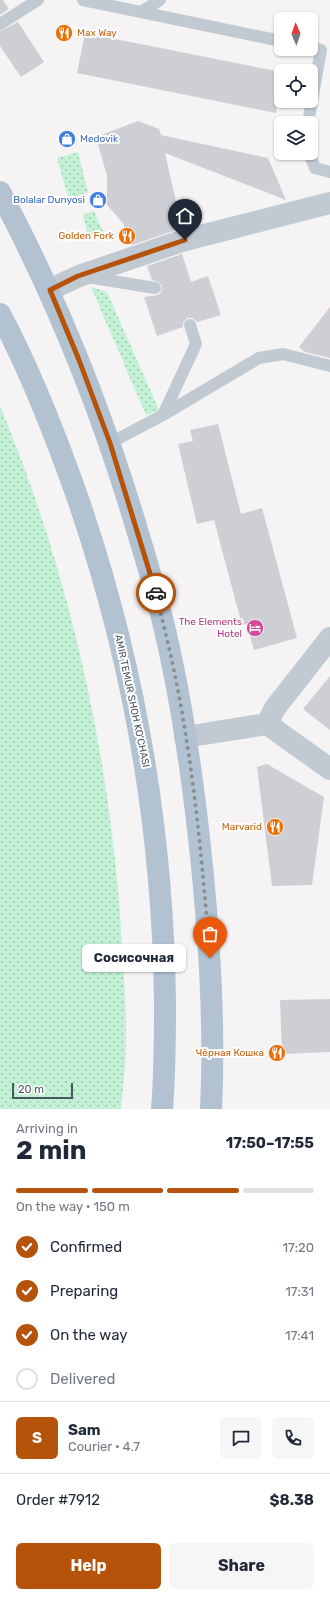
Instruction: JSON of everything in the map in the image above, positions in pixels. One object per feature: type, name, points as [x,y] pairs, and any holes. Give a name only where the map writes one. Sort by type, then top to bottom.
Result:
[{"type":"main road","points":[[0,192],[50,290],[79,360],[110,443],[155,591],[172,662],[185,737],[199,838],[210,958],[212,1012],[210,1109]]},
{"type":"main road","name":"AMIR TEMUR SHOH KO'CHASI","points":[[0,314],[34,384],[60,446],[105,580],[130,682],[144,751],[161,895],[165,989],[165,1041],[162,1109]]},
{"type":"street","points":[[50,290],[78,276],[185,240],[330,203]]},
{"type":"street","points":[[267,724],[275,708],[330,638]]},
{"type":"street","points":[[185,737],[267,724],[330,769]]},
{"type":"lane","points":[[0,24],[38,0]]},
{"type":"lane","points":[[83,0],[274,40]]},
{"type":"lane","points":[[141,12],[160,0]]},
{"type":"lane","points":[[309,116],[321,50],[318,49]]},
{"type":"lane","points":[[312,160],[315,168],[330,172]]},
{"type":"lane","points":[[78,276],[155,288]]},
{"type":"lane","points":[[163,415],[196,344],[190,325]]},
{"type":"lane","points":[[110,443],[163,415],[259,358],[283,354],[330,366]]},
{"type":"green space","points":[[78,152],[88,192],[69,200],[57,158]]},
{"type":"green space","points":[[94,211],[105,236],[89,240],[83,215]]},
{"type":"green space","points":[[91,287],[107,292],[159,410],[146,415]]},
{"type":"green space","points":[[0,406],[24,467],[64,591],[94,719],[114,849],[120,914],[126,1028],[125,1066],[121,1109],[0,1109]]},
{"type":"building","points":[[0,0],[3,0],[9,9],[0,15]]},
{"type":"building","points":[[18,22],[44,62],[21,77],[0,46],[0,31]]},
{"type":"building","points":[[85,33],[274,71],[274,108],[277,108],[276,113],[77,73]]},
{"type":"building","points":[[138,121],[159,129],[161,135],[268,158],[286,200],[165,153],[182,228],[132,245],[123,223],[107,205],[107,176],[96,137]]},
{"type":"building","points":[[182,254],[191,282],[208,276],[221,315],[197,322],[192,318],[187,318],[183,323],[183,327],[157,336],[144,297],[158,295],[161,292],[162,286],[159,282],[152,280],[147,266]]},
{"type":"building","points":[[330,307],[330,358],[305,352],[299,347]]},
{"type":"building","points":[[218,424],[241,514],[262,508],[297,638],[254,650],[247,624],[242,625],[214,520],[197,524],[178,444],[193,441],[190,430]]},
{"type":"building","points":[[330,676],[330,730],[303,709]]},
{"type":"building","points":[[267,764],[324,797],[312,885],[272,886],[257,767]]},
{"type":"building","points":[[330,999],[330,1052],[282,1054],[280,1000]]},
{"type":"way so far","points":[[156,593],[172,662],[189,760],[198,830],[210,958]]},
{"type":"place","name":"Max Way","points":[[64,33]]},
{"type":"place","name":"Medovik","points":[[67,139]]},
{"type":"place","name":"Bolalar Dunyosi","points":[[98,200]]},
{"type":"place","name":"Golden Fork","points":[[127,236]]},
{"type":"place","name":"The Elements Hotel","points":[[255,628]]},
{"type":"place","name":"Marvarid","points":[[275,827]]},
{"type":"place","name":"Сосисочная","points":[[210,958]]},
{"type":"place","name":"Чёрная Кошка","points":[[277,1053]]},
{"type":"route","points":[[156,593],[110,443],[79,360],[50,290],[78,276],[185,240]]}]
